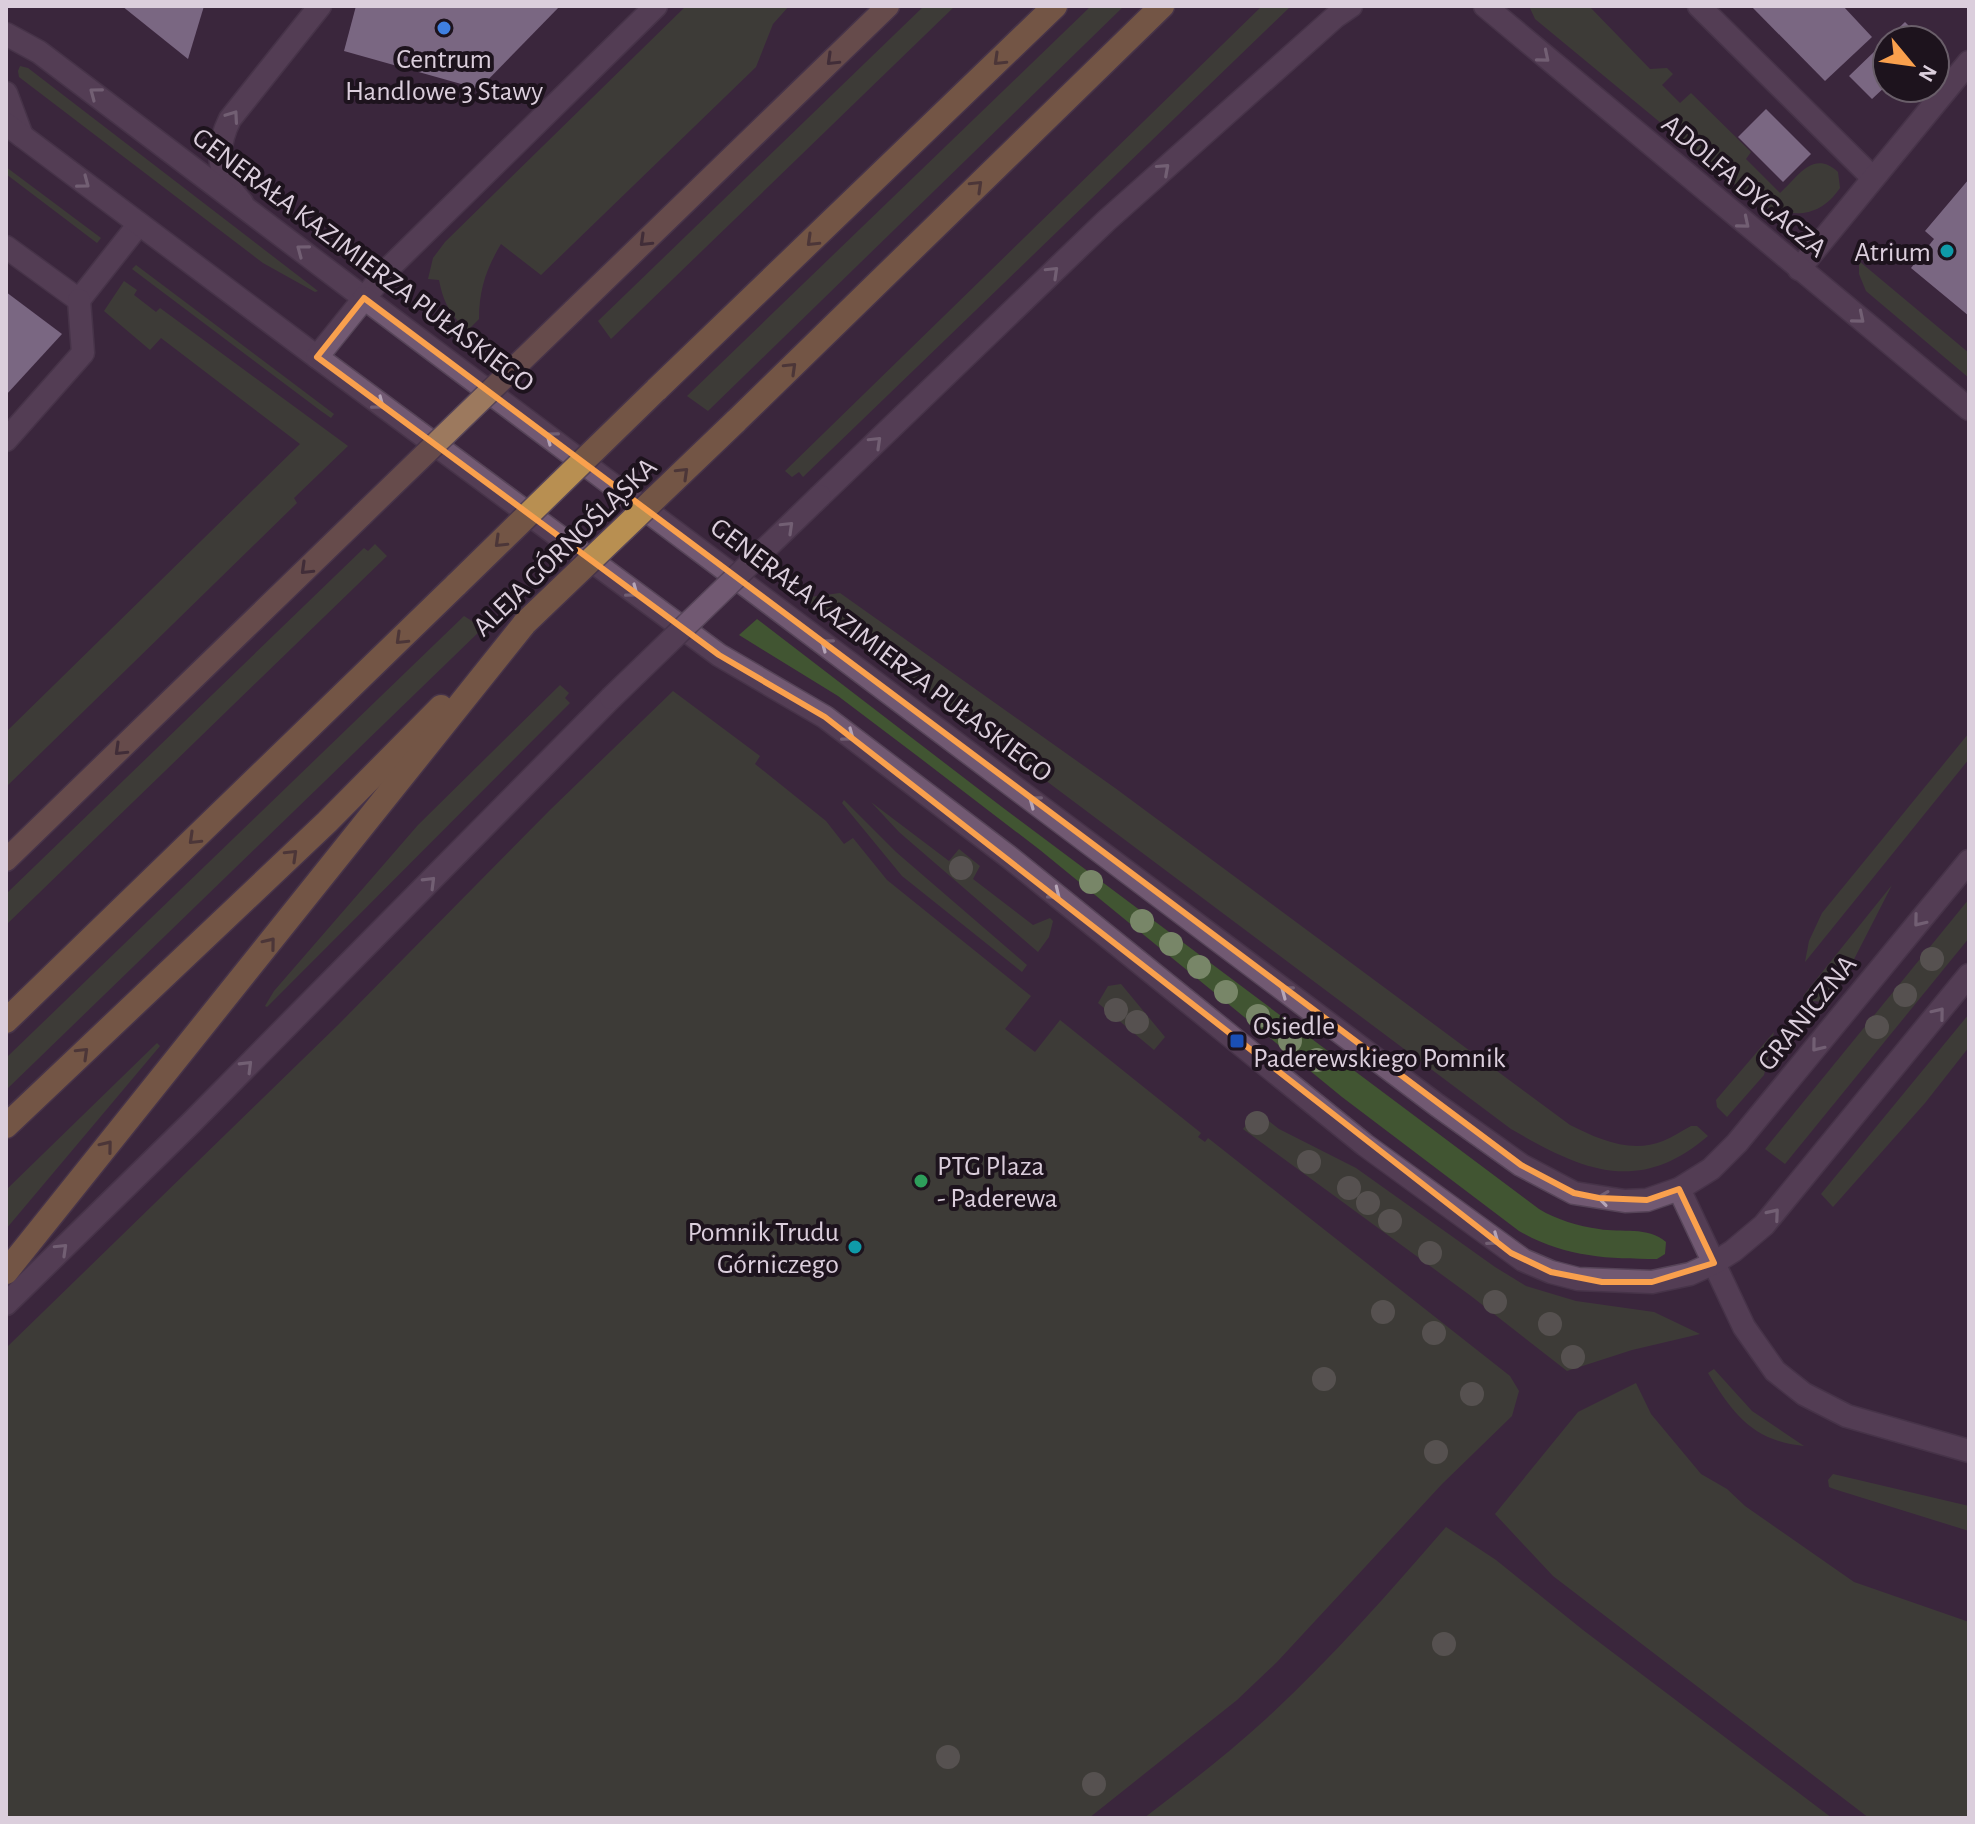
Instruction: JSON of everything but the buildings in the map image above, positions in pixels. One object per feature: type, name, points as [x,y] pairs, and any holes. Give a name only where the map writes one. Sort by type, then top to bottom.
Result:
[{"type":"highway","points":[[6,1021],[1055,6]]},
{"type":"highway","name":"ALEJA GÓRNOŚLĄSKA","points":[[6,1126],[327,822],[525,623],[1162,6]]},
{"type":"highway","points":[[6,1272],[525,623]]},
{"type":"main road","points":[[6,860],[888,6]]},
{"type":"street","points":[[249,210],[233,193],[224,176],[220,156],[221,137],[230,119],[320,6]]},
{"type":"street","points":[[317,357],[364,298],[415,242],[656,6]]},
{"type":"street","points":[[6,1304],[191,1123],[611,698],[820,496],[1106,221],[1351,6]]},
{"type":"street","name":"ADOLFA DYGACZA","points":[[1485,6],[1969,409]]},
{"type":"street","points":[[1699,6],[1873,178]]},
{"type":"street","name":"GENERAŁA KAZIMIERZA PUŁASKIEGO","points":[[6,34],[39,52],[1425,1096],[1521,1165],[1574,1193],[1599,1198],[1647,1200],[1679,1189]]},
{"type":"street","points":[[1799,269],[1969,62]]},
{"type":"street","points":[[6,93],[14,130],[719,655],[825,717],[1009,857],[1365,1145],[1511,1253],[1551,1272],[1602,1282],[1652,1282],[1690,1274],[1733,1251],[1764,1225],[1969,975]]},
{"type":"street","points":[[6,440],[83,353],[79,300],[139,224]]},
{"type":"street","points":[[6,247],[79,300]]},
{"type":"street","name":"GRANICZNA","points":[[1679,1189],[1711,1169],[1746,1133],[1969,861]]},
{"type":"street","points":[[1679,1189],[1751,1341],[1775,1371],[1826,1407],[1847,1416],[1969,1451]]},
{"type":"highlighted area","points":[[364,298],[1521,1165],[1574,1193],[1599,1198],[1647,1200],[1679,1189],[1714,1263],[1652,1282],[1602,1282],[1551,1272],[1511,1253],[825,717],[719,655],[317,357]]},
{"type":"green space","points":[[686,6],[789,6],[773,24],[756,67],[541,275],[501,244],[484,280],[479,319],[468,330],[448,308],[439,280],[428,279],[433,258],[445,242]]},
{"type":"green space","points":[[924,6],[955,6],[611,339],[598,321]]},
{"type":"green space","points":[[1091,6],[1124,6],[708,411],[687,396]]},
{"type":"green space","points":[[1262,6],[1291,6],[803,477],[799,472],[792,477],[785,471]]},
{"type":"green space","points":[[1529,6],[1589,6],[1650,69],[1667,68],[1673,74],[1662,85],[1680,103],[1691,93],[1751,152],[1746,159],[1780,193],[1806,168],[1821,163],[1838,172],[1840,188],[1823,206],[1803,213],[1759,204],[1535,19]]},
{"type":"green space","points":[[20,66],[28,68],[318,291],[263,263],[19,77]]},
{"type":"green space","points":[[6,167],[101,238],[97,243],[6,174]]},
{"type":"green space","points":[[1859,261],[1969,353],[1969,378],[1866,291],[1859,274]]},
{"type":"green space","points":[[136,265],[334,414],[331,418],[132,269]]},
{"type":"green space","points":[[124,281],[137,290],[134,295],[156,312],[160,308],[348,446],[294,498],[297,503],[6,787],[6,732],[300,444],[161,338],[150,350],[104,311]]},
{"type":"green space","points":[[375,544],[387,556],[6,925],[6,894],[364,548],[368,551]]},
{"type":"green space","points":[[840,593],[1115,788],[1570,1125],[1603,1140],[1639,1146],[1663,1141],[1691,1126],[1697,1126],[1708,1136],[1682,1155],[1658,1166],[1634,1171],[1586,1165],[1511,1129],[802,598]]},
{"type":"green space","points":[[464,616],[483,628],[6,1090],[6,1058]]},
{"type":"green space","points":[[757,619],[1002,807],[1539,1209],[1583,1226],[1651,1234],[1666,1242],[1665,1254],[1657,1259],[1586,1255],[1536,1240],[1519,1231],[1342,1097],[1040,850],[920,758],[838,696],[739,635]]},
{"type":"green space","points":[[560,685],[569,693],[565,698],[570,703],[265,1006],[274,991],[418,825]]},
{"type":"green space","points":[[673,691],[760,756],[755,764],[826,821],[844,844],[853,838],[887,880],[1031,996],[1005,1029],[1035,1052],[1060,1020],[1201,1133],[1198,1137],[1205,1142],[1208,1138],[1510,1376],[1519,1391],[1512,1416],[1442,1484],[1277,1662],[1237,1700],[1089,1818],[6,1818],[6,1348],[339,1024],[550,810]]},
{"type":"green space","points":[[1969,733],[1969,759],[1805,962],[1809,941],[1822,913]]},
{"type":"green space","points":[[844,800],[896,852],[1027,965],[1022,972],[902,876],[842,803]]},
{"type":"green space","points":[[871,802],[949,861],[959,849],[980,866],[973,879],[1033,925],[1050,918],[1053,921],[1049,937],[1038,952],[899,832]]},
{"type":"green space","points":[[1892,885],[1848,971],[1824,1002],[1805,998],[1803,996]]},
{"type":"green space","points":[[1969,899],[1969,938],[1785,1164],[1765,1149]]},
{"type":"green space","points":[[1121,984],[1165,1037],[1154,1050],[1098,1003],[1108,986]]},
{"type":"green space","points":[[1969,1014],[1969,1047],[1925,1103],[1833,1207],[1821,1194]]},
{"type":"green space","points":[[1774,1032],[1764,1075],[1727,1117],[1717,1107],[1716,1100]]},
{"type":"green space","points":[[157,1043],[160,1046],[6,1229],[6,1190]]},
{"type":"green space","points":[[1257,1112],[1279,1129],[1356,1168],[1526,1286],[1576,1301],[1654,1312],[1700,1334],[1632,1350],[1567,1371],[1471,1296],[1243,1129]]},
{"type":"green space","points":[[1714,1369],[1752,1411],[1804,1446],[1771,1438],[1746,1423],[1726,1401],[1708,1373]]},
{"type":"green space","points":[[1636,1383],[1651,1414],[1701,1474],[1727,1489],[1745,1506],[1854,1582],[1969,1622],[1969,1818],[1869,1818],[1553,1576],[1495,1514],[1578,1412]]},
{"type":"green space","points":[[1833,1474],[1969,1506],[1969,1531],[1829,1487],[1828,1480]]},
{"type":"green space","points":[[1446,1527],[1496,1560],[1583,1630],[1832,1818],[1144,1818],[1222,1757],[1291,1696]]},
{"type":"place","name":"Centrum Handlowe 3 Stawy","points":[[444,28]]},
{"type":"place","name":"Atrium","points":[[1947,251]]},
{"type":"place","name":"Osiedle Paderewskiego Pomnik","points":[[1237,1041]]},
{"type":"place","name":"PTG Plaza - Paderewa","points":[[921,1181]]},
{"type":"place","name":"Pomnik Trudu Górniczego","points":[[855,1247]]}]
